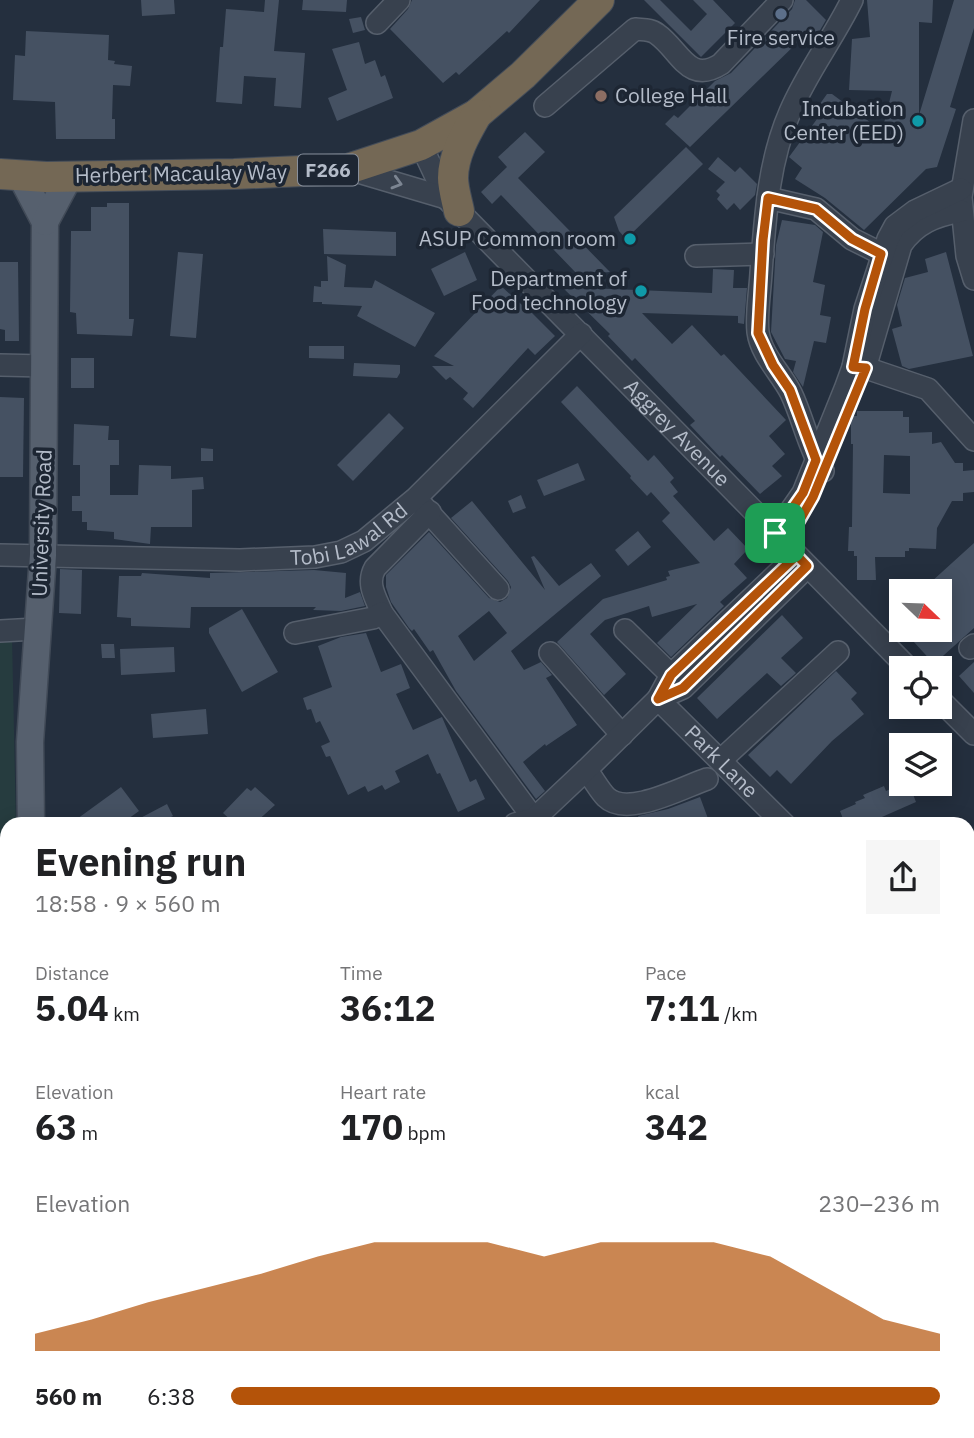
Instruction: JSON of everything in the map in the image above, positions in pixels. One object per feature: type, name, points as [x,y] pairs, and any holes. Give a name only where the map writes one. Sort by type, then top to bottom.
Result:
[{"type":"highway","name":"Herbert Macaulay Way","points":[[7,170],[326,155],[371,146],[445,113],[477,90],[578,0]]},
{"type":"highway","name":"Herbert Macaulay Way","points":[[7,170],[69,177],[348,169],[421,145],[477,114],[523,75],[599,0]]},
{"type":"highway","points":[[453,204],[455,164],[462,141],[477,114]]},
{"type":"main road","points":[[7,170],[45,222],[69,177]]},
{"type":"main road","name":"University Road","points":[[31,817],[30,742],[43,555],[45,222]]},
{"type":"street","points":[[377,23],[399,0]]},
{"type":"street","points":[[545,106],[635,29],[657,33],[687,65],[698,71],[710,72],[721,64],[782,0]]},
{"type":"street","points":[[819,466],[790,390],[773,365],[758,333],[763,254],[768,198],[778,144],[806,78],[832,40],[852,0]]},
{"type":"street","points":[[974,120],[961,188],[967,256],[974,279]]},
{"type":"street","points":[[421,145],[453,204]]},
{"type":"street","points":[[348,169],[453,204]]},
{"type":"street","points":[[860,368],[865,309],[881,254],[895,226],[915,211],[961,188]]},
{"type":"street","points":[[768,198],[816,209],[852,239],[881,254]]},
{"type":"street","name":"Aggrey Avenue","points":[[453,204],[896,656]]},
{"type":"street","points":[[658,699],[683,688],[761,600],[791,550],[803,493],[835,446],[901,245],[917,226],[928,220],[961,211]]},
{"type":"street","points":[[696,256],[763,254]]},
{"type":"street","name":"Tobi Lawal Rd","points":[[0,555],[240,559],[315,557],[341,552],[423,505],[581,334]]},
{"type":"street","points":[[0,365],[45,366]]},
{"type":"street","points":[[860,368],[928,388],[974,440]]},
{"type":"street","points":[[498,589],[423,505],[370,576],[370,586],[382,613],[522,817]]},
{"type":"street","points":[[531,817],[586,770],[658,699],[671,675],[761,600]]},
{"type":"street","points":[[295,633],[373,618],[382,613]]},
{"type":"street","points":[[0,631],[36,629]]},
{"type":"street","points":[[625,630],[671,675]]},
{"type":"street","points":[[720,760],[838,652]]},
{"type":"street","points":[[550,653],[622,735]]},
{"type":"street","name":"Park Lane","points":[[658,699],[777,817]]},
{"type":"street","points":[[952,712],[974,734]]},
{"type":"street","points":[[586,770],[607,798],[620,806],[636,805],[707,779]]},
{"type":"green space","points":[[0,636],[12,636],[16,817],[0,817]]},
{"type":"building","points":[[141,0],[174,0],[175,14],[142,16]]},
{"type":"building","points":[[265,0],[279,0],[274,51],[305,53],[301,108],[274,106],[276,78],[244,76],[242,104],[216,102],[226,9],[264,12]]},
{"type":"building","points":[[303,0],[347,0],[346,12],[302,10]]},
{"type":"building","points":[[412,0],[540,0],[509,33],[507,31],[459,75],[456,72],[443,83],[390,29],[408,9]]},
{"type":"building","points":[[644,0],[660,0],[691,31],[707,14],[693,0],[713,0],[735,23],[701,57]]},
{"type":"building","points":[[795,0],[806,0],[826,20],[812,44],[809,47],[801,39],[690,147],[665,124],[674,115],[678,118],[715,81],[731,73],[792,9]]},
{"type":"building","points":[[867,0],[933,0],[932,23],[919,22],[919,115],[954,0],[974,0],[974,28],[950,107],[956,109],[937,167],[926,169],[864,230],[825,198],[795,179],[802,168],[789,157],[817,119],[812,115],[827,94],[832,94],[882,131],[892,91],[849,90],[852,39],[870,37]]},
{"type":"building","points":[[361,17],[365,30],[353,33],[349,19]]},
{"type":"building","points":[[26,31],[109,35],[108,60],[115,61],[114,64],[132,66],[130,86],[113,85],[112,119],[115,119],[115,139],[56,139],[55,102],[13,100],[15,55],[25,56]]},
{"type":"building","points":[[359,42],[365,64],[375,60],[381,77],[385,75],[393,98],[337,121],[328,98],[347,90],[332,49]]},
{"type":"building","points":[[525,132],[545,152],[518,178],[610,272],[578,275],[501,195],[492,204],[481,192],[507,167],[498,157]]},
{"type":"building","points":[[686,147],[703,164],[626,239],[619,231],[614,217]]},
{"type":"building","points":[[718,157],[735,172],[740,167],[757,184],[755,195],[740,210],[734,203],[727,210],[717,199],[720,195],[716,191],[725,182],[708,169]]},
{"type":"building","points":[[107,203],[129,203],[129,319],[134,319],[132,336],[77,334],[76,313],[70,312],[71,231],[91,231],[91,207],[107,207]]},
{"type":"building","points":[[782,220],[815,225],[823,232],[813,282],[825,285],[820,315],[831,317],[826,343],[814,341],[803,387],[793,372],[796,361],[785,359],[771,332],[776,245]]},
{"type":"building","points":[[323,229],[396,232],[396,256],[324,254]]},
{"type":"building","points":[[178,252],[203,254],[196,338],[170,336]]},
{"type":"building","points":[[465,252],[477,280],[444,296],[431,269]]},
{"type":"building","points":[[946,252],[973,356],[909,369],[902,366],[892,329],[902,326],[897,305],[905,278],[928,272],[925,259]]},
{"type":"building","points":[[327,256],[346,265],[344,287],[372,288],[375,280],[435,313],[415,347],[357,316],[362,306],[313,302],[314,286],[321,287],[321,281],[328,281]]},
{"type":"building","points":[[0,262],[18,262],[19,341],[5,341],[5,330],[0,329]]},
{"type":"building","points":[[713,269],[734,270],[733,288],[747,288],[744,324],[738,323],[738,316],[642,313],[672,344],[692,325],[721,356],[724,354],[786,420],[769,436],[785,454],[772,466],[782,476],[760,494],[690,425],[695,421],[635,358],[632,361],[608,336],[610,334],[562,287],[712,293]]},
{"type":"building","points":[[501,286],[555,336],[535,355],[528,348],[473,408],[463,399],[468,393],[450,377],[446,380],[432,366],[454,366],[434,356]]},
{"type":"building","points":[[309,346],[344,346],[344,359],[309,358]]},
{"type":"building","points":[[71,358],[94,358],[94,388],[71,388]]},
{"type":"building","points":[[354,363],[400,365],[400,373],[397,378],[353,376]]},
{"type":"building","points":[[577,386],[648,461],[654,455],[674,478],[670,482],[678,492],[673,496],[714,541],[728,528],[748,549],[734,564],[747,578],[720,602],[724,606],[671,657],[657,643],[697,604],[652,617],[649,606],[605,620],[590,634],[626,674],[604,695],[557,642],[603,599],[667,580],[666,577],[670,576],[668,571],[700,563],[662,521],[670,513],[651,492],[647,496],[561,402]]},
{"type":"building","points":[[0,397],[24,398],[23,477],[0,477]]},
{"type":"building","points":[[857,411],[903,411],[903,417],[909,417],[909,433],[932,432],[932,444],[941,442],[955,463],[963,463],[963,471],[974,470],[974,492],[963,493],[963,501],[952,501],[937,528],[936,549],[909,548],[909,551],[905,551],[905,557],[875,557],[876,580],[857,580],[857,556],[854,556],[854,551],[848,551],[849,527],[852,527],[851,416],[857,416]],"holes":[[[884,455],[910,456],[910,494],[883,493]]]},
{"type":"building","points":[[389,413],[404,428],[353,481],[337,465]]},
{"type":"building","points":[[74,424],[109,426],[108,440],[119,440],[119,465],[110,465],[110,495],[138,495],[139,465],[171,466],[171,479],[203,477],[204,489],[192,490],[192,527],[151,527],[150,544],[114,539],[114,532],[87,530],[87,522],[82,522],[82,511],[72,511],[72,496],[80,496],[80,465],[73,465]]},
{"type":"building","points":[[201,448],[213,449],[213,461],[201,461]]},
{"type":"building","points":[[578,463],[585,480],[544,496],[537,480]]},
{"type":"building","points":[[521,495],[526,508],[513,513],[508,501]]},
{"type":"building","points":[[472,501],[545,590],[531,557],[534,556],[559,586],[591,563],[601,576],[511,651],[524,670],[541,662],[552,675],[546,678],[577,725],[546,746],[545,744],[523,762],[545,791],[536,799],[456,691],[433,650],[430,652],[414,629],[412,631],[409,628],[391,602],[386,587],[386,575],[429,532],[489,598],[500,602],[507,598],[511,587],[508,581],[451,518]],"holes":[[[489,611],[507,633],[474,661],[458,636]]]},
{"type":"building","points":[[638,531],[651,547],[628,566],[615,550]]},
{"type":"building","points":[[974,543],[974,628],[943,656],[927,656],[914,642],[952,642],[952,579],[934,579]]},
{"type":"building","points":[[60,569],[82,570],[81,614],[59,613]]},
{"type":"building","points":[[314,570],[346,573],[345,598],[360,592],[365,606],[341,611],[313,610],[316,607],[191,607],[190,628],[131,626],[131,618],[117,617],[119,576],[141,576],[142,573],[210,578],[210,573]]},
{"type":"building","points":[[242,609],[278,672],[242,692],[209,633],[209,628]]},
{"type":"building","points":[[782,615],[803,638],[781,658],[796,673],[781,686],[767,673],[717,719],[697,698]]},
{"type":"building","points":[[366,633],[381,672],[401,664],[410,688],[396,694],[413,730],[442,717],[470,782],[476,779],[485,799],[458,812],[428,754],[395,771],[400,782],[385,790],[382,785],[368,792],[365,786],[348,795],[330,756],[326,757],[321,746],[330,742],[320,721],[316,723],[311,709],[307,710],[303,698],[332,687],[318,646],[341,637]]},
{"type":"building","points":[[101,644],[114,644],[115,658],[102,658]]},
{"type":"building","points":[[174,647],[175,672],[121,675],[120,649]]},
{"type":"building","points":[[974,662],[974,693],[959,676]]},
{"type":"building","points":[[836,671],[857,693],[851,699],[864,714],[832,741],[791,784],[777,770],[770,777],[748,755]]},
{"type":"building","points":[[206,709],[208,734],[153,738],[151,714]]},
{"type":"building","points":[[884,786],[886,791],[889,790],[889,796],[914,796],[916,802],[882,817],[842,817],[840,811],[865,798],[863,795]]},
{"type":"building","points":[[121,787],[139,811],[131,817],[80,817]]},
{"type":"building","points":[[255,787],[275,805],[262,817],[227,817],[223,813],[247,788],[251,791]]},
{"type":"building","points":[[700,797],[707,817],[638,816]]},
{"type":"building","points":[[167,804],[173,816],[171,817],[142,817]]},
{"type":"place","name":"Fire service","points":[[781,14]]},
{"type":"place","name":"College Hall","points":[[601,96]]},
{"type":"place","name":"Incubation Center (EED)","points":[[918,121]]},
{"type":"place","name":"ASUP Common room","points":[[630,239]]},
{"type":"place","name":"Department of Food technology","points":[[641,291]]},
{"type":"route","points":[[768,198],[816,209],[852,239],[881,254],[865,309],[853,367],[866,368],[813,497],[786,544],[807,566],[683,688],[658,699],[671,675],[796,556],[775,533],[803,493],[816,460],[790,390],[764,349],[758,333],[768,198]]}]
